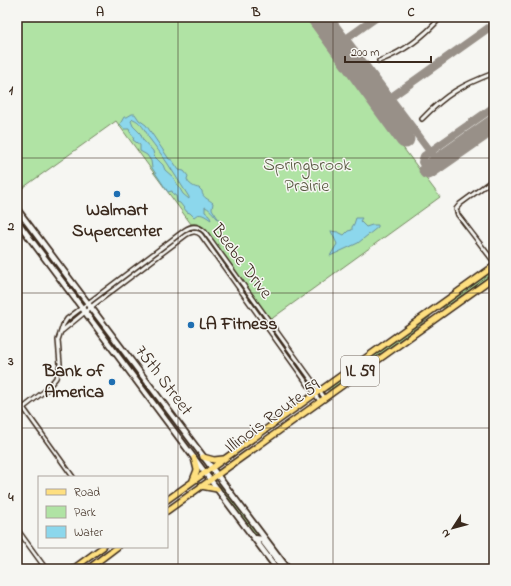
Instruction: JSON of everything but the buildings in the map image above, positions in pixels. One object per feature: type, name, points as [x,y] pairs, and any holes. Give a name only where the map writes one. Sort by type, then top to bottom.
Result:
[{"type":"main road","name":"75th Street","points":[[17,209],[288,569]]},
{"type":"main road","name":"75th Street","points":[[17,221],[277,569]]},
{"type":"main road","name":"Illinois Route 59","points":[[168,499],[494,266]]},
{"type":"main road","name":"Illinois Route 59","points":[[168,509],[494,277]]},
{"type":"main road","points":[[203,457],[214,460],[224,459]]},
{"type":"main road","points":[[193,482],[197,470],[194,458]]},
{"type":"main road","points":[[201,486],[217,489]]},
{"type":"main road","points":[[254,538],[261,539],[284,569]]},
{"type":"main road","points":[[73,569],[102,548]]},
{"type":"main road","points":[[88,569],[117,548]]},
{"type":"street","points":[[379,61],[411,45],[441,17]]},
{"type":"street","points":[[422,119],[442,99],[453,91],[469,82],[494,73]]},
{"type":"street","points":[[494,179],[460,204],[456,209],[458,215],[494,262]]},
{"type":"street","name":"Beebe Drive","points":[[62,331],[84,312],[89,305],[186,229],[192,227],[199,228],[205,232],[322,399]]},
{"type":"street","name":"Beebe Drive","points":[[23,408],[46,390],[56,378],[60,364],[58,340],[63,325],[67,319],[81,307],[89,305],[189,233],[196,232],[201,235],[322,399]]},
{"type":"street","points":[[17,399],[72,476]]},
{"type":"street","points":[[17,529],[46,569]]},
{"type":"green space","name":"Springbrook Prairie","points":[[17,17],[305,17],[440,197],[270,320],[204,229],[197,224],[191,224],[116,121],[17,192]]},
{"type":"green space","points":[[17,215],[57,266],[30,236],[17,218]]},
{"type":"green space","points":[[494,269],[494,273],[447,306],[441,307]]},
{"type":"green space","points":[[93,315],[205,464],[173,422],[142,386],[100,330]]},
{"type":"green space","points":[[430,315],[430,317],[397,342],[330,390],[327,390]]},
{"type":"green space","points":[[218,483],[266,543],[255,537],[217,484]]},
{"type":"water","points":[[135,114],[139,120],[146,125],[169,159],[172,160],[179,170],[184,171],[188,176],[187,179],[189,183],[199,188],[204,197],[213,203],[212,209],[219,220],[205,207],[205,212],[209,215],[211,220],[201,215],[196,215],[194,217],[187,212],[180,203],[177,202],[176,196],[172,191],[168,192],[152,168],[151,161],[147,155],[140,151],[140,145],[133,140],[134,137],[129,129],[124,129],[120,124],[124,117]],"holes":[[[133,119],[142,126],[147,136],[166,161],[189,199],[183,194],[173,177],[165,170],[163,165],[154,156],[153,151],[133,126],[131,121]]]},
{"type":"water","points":[[356,218],[362,218],[360,221],[366,227],[378,225],[378,227],[358,243],[330,256],[337,244],[331,231],[344,235],[348,231],[352,230]]},
{"type":"taxiway","points":[[329,17],[439,163]]},
{"type":"taxiway","points":[[346,39],[377,17]]},
{"type":"taxiway","points":[[390,98],[494,24]]},
{"type":"taxiway","points":[[428,170],[422,162],[424,156],[494,107]]},
{"type":"runway","points":[[316,17],[405,139]]},
{"type":"runway","points":[[428,170],[494,124]]},
{"type":"place","name":"Walmart Supercenter","points":[[117,194]]},
{"type":"place","name":"LA Fitness","points":[[191,325]]},
{"type":"place","name":"Bank of America","points":[[112,382]]}]
